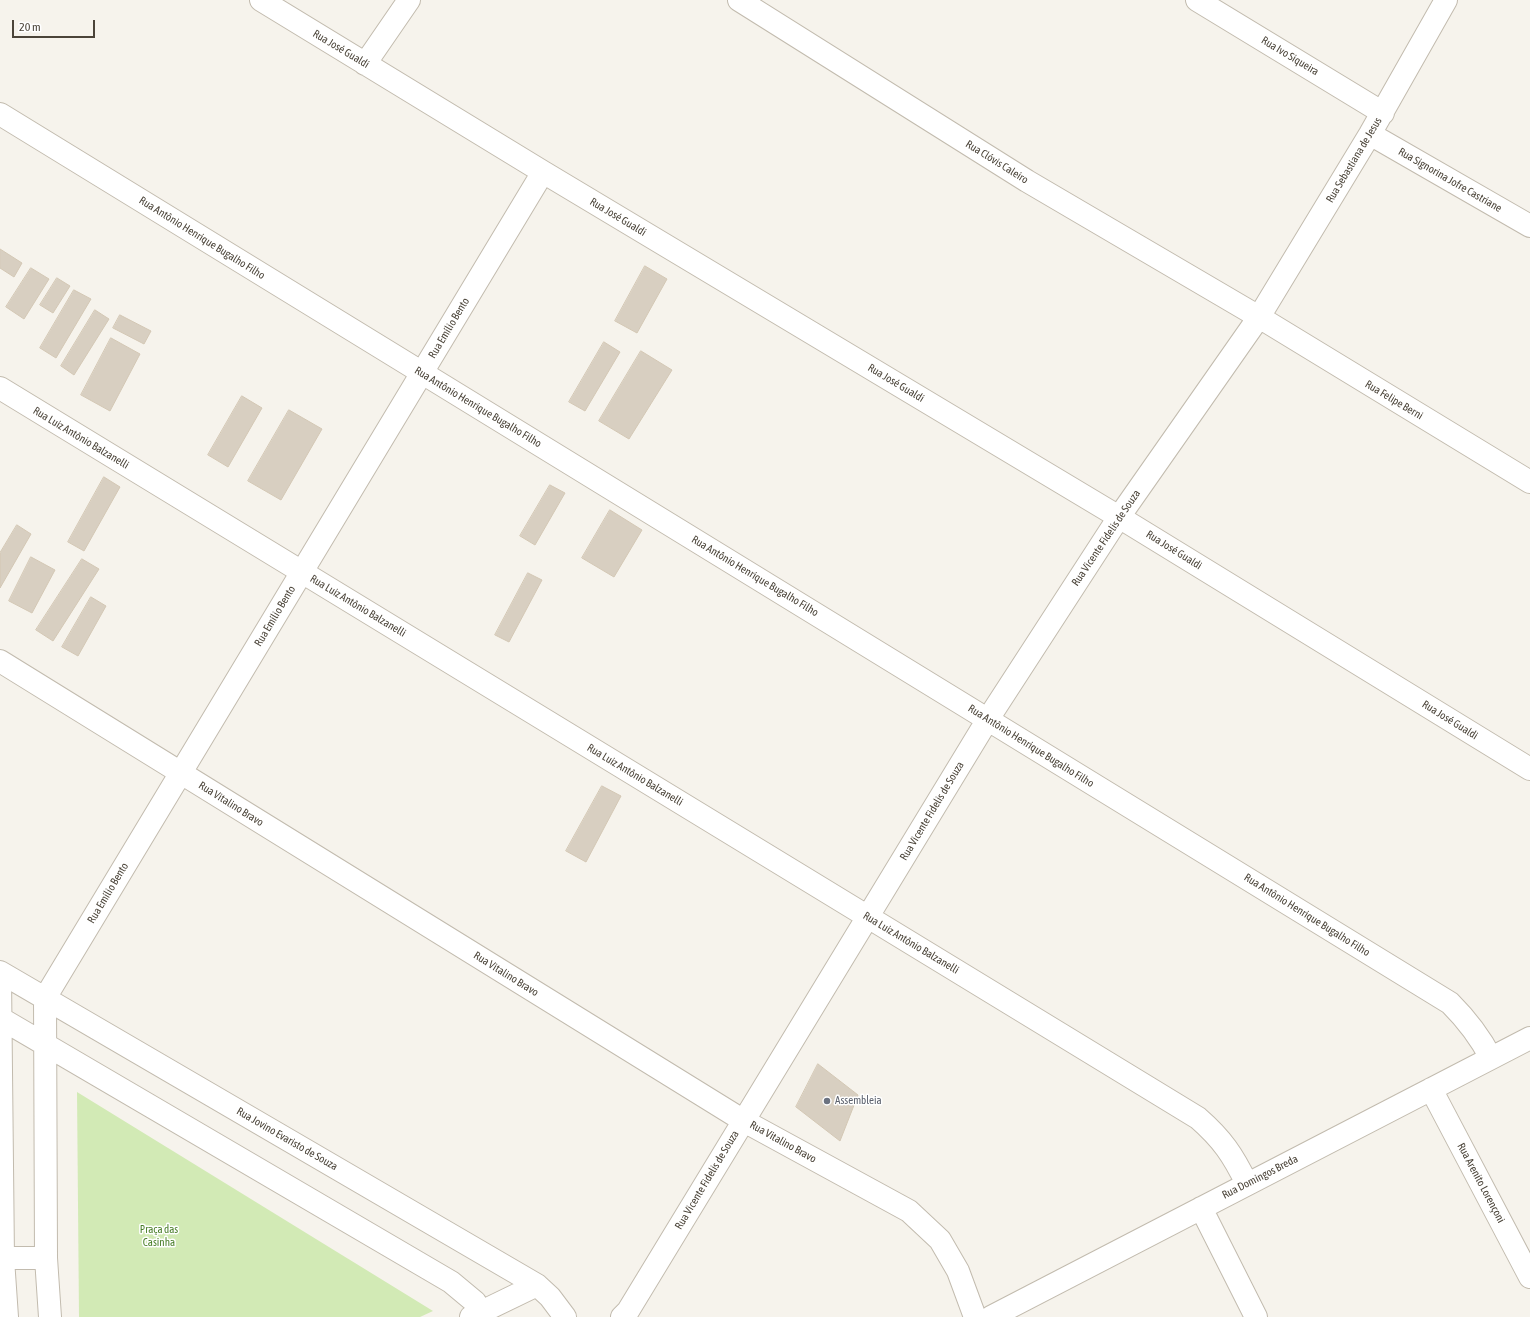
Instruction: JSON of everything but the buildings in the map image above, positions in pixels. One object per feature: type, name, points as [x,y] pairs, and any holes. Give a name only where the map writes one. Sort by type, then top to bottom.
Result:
[{"type":"street","name":"Rua José Gualdi","points":[[261,0],[543,172],[1119,517],[1530,768]]},
{"type":"street","points":[[365,64],[408,0]]},
{"type":"street","name":"Rua Clóvis Caleiro","points":[[739,0],[1027,181],[1259,317]]},
{"type":"street","name":"Rua Ivo Siqueira","points":[[1197,0],[1383,113]]},
{"type":"street","name":"Rua Sebastiana de Jesus","points":[[1259,317],[1383,113],[1446,0]]},
{"type":"street","name":"Rua Antônio Henrique Bugalho Filho","points":[[0,114],[1450,1003],[1467,1019],[1491,1058]]},
{"type":"street","name":"Rua Signorina Jofre Castriane","points":[[1370,134],[1530,226]]},
{"type":"street","name":"Rua Emílio Bento","points":[[45,998],[543,172]]},
{"type":"street","name":"Rua Felipe Berni","points":[[1259,317],[1530,482]]},
{"type":"street","name":"Rua Vicente Fidelis de Souza","points":[[622,1317],[628,1311],[988,719],[1119,517],[1259,317]]},
{"type":"street","name":"Rua Luiz Antônio Balzanelli","points":[[0,388],[1198,1118],[1214,1132],[1227,1148],[1247,1184]]},
{"type":"street","name":"Rua Vitalino Bravo","points":[[0,661],[744,1121],[909,1211],[940,1240],[958,1271],[975,1317]]},
{"type":"street","name":"Rua Jovino Evaristo de Souza","points":[[0,972],[537,1285],[550,1297],[565,1317]]},
{"type":"street","points":[[0,977],[1,1258],[7,1317]]},
{"type":"street","points":[[45,998],[46,1258],[50,1317]]},
{"type":"street","points":[[0,1018],[451,1282],[470,1297],[480,1315],[537,1285]]},
{"type":"street","name":"Rua Domingos Breda","points":[[991,1317],[1530,1038]]},
{"type":"street","name":"Rua Arenito Lorençoni","points":[[1431,1089],[1530,1277]]},
{"type":"street","points":[[1201,1208],[1256,1317]]},
{"type":"street","points":[[1,1258],[46,1258]]},
{"type":"green space","name":"Praça das Casinha","points":[[77,1092],[433,1311],[420,1317],[79,1317]]},
{"type":"place","name":"Assembleia","points":[[827,1101]]}]
